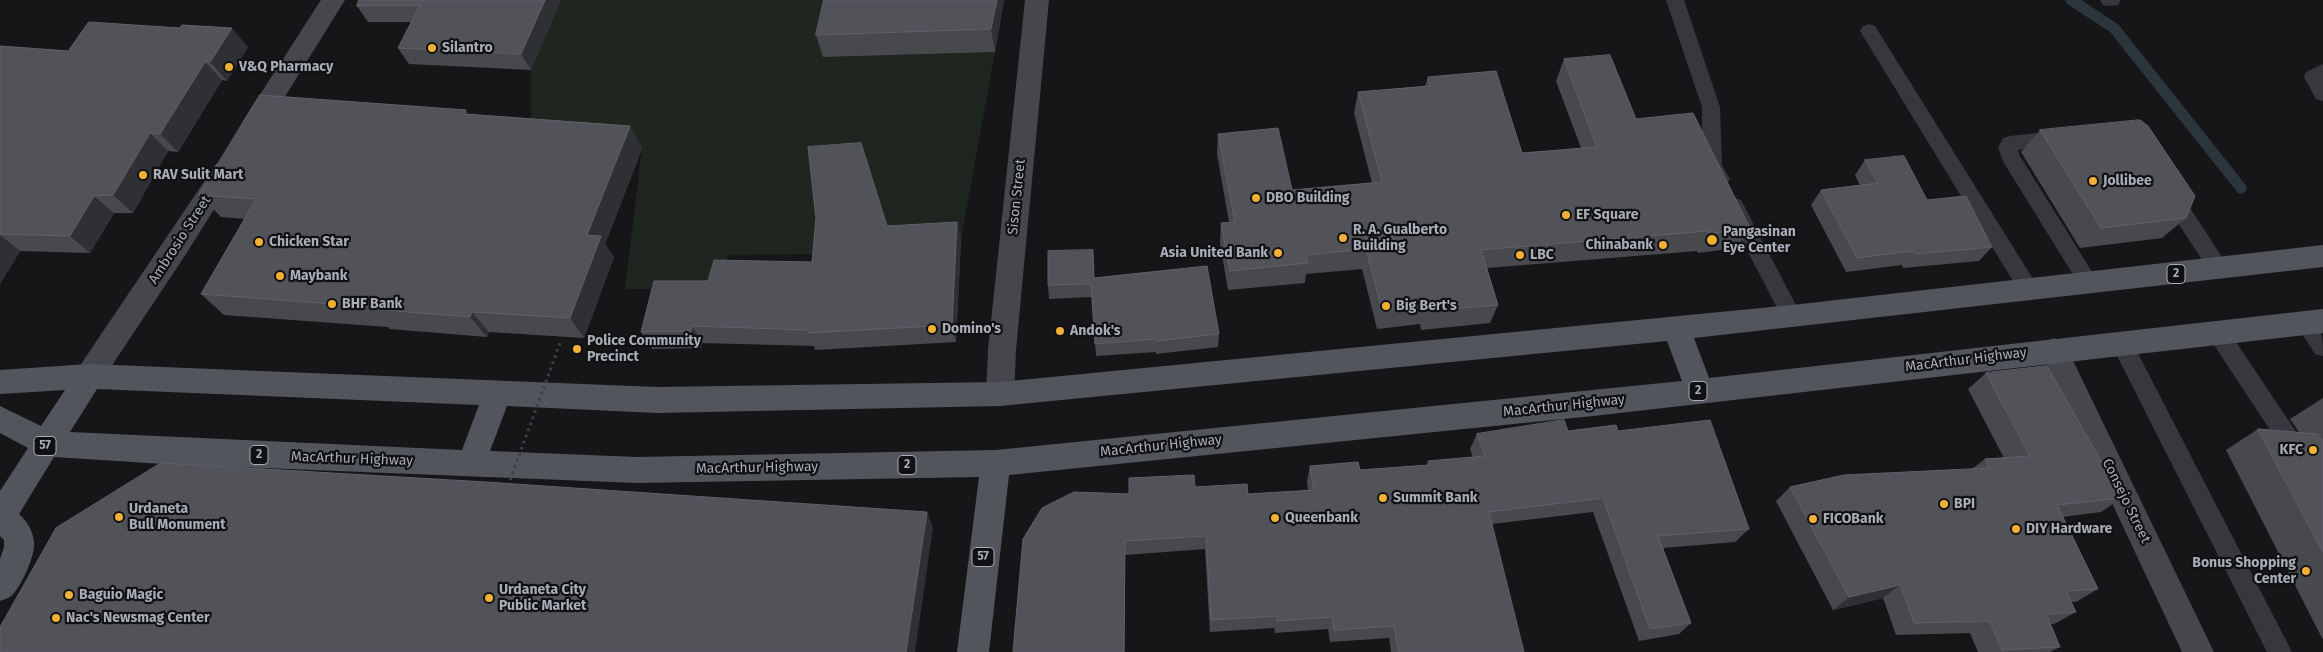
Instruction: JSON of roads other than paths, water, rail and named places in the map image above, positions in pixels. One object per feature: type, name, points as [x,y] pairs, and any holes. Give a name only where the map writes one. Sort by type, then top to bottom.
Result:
[{"type":"main road","name":"2","points":[[0,382],[89,376],[657,400],[1000,394],[1792,317],[2028,288],[2089,283],[2323,256]]},
{"type":"main road","name":"MacArthur Highway","points":[[0,419],[47,444],[164,451],[637,470],[996,463],[1593,404],[2054,350],[2315,322]]},
{"type":"main road","points":[[1676,328],[1700,391]]},
{"type":"main road","name":"57","points":[[1,517],[89,376]]},
{"type":"main road","points":[[471,464],[497,394]]},
{"type":"main road","name":"57","points":[[973,652],[988,508],[996,463]]},
{"type":"main road","points":[[0,586],[17,558],[19,545],[18,535],[1,517]]},
{"type":"street","name":"Ambrosio Street","points":[[89,376],[177,246],[333,0]]},
{"type":"street","name":"Sison Street","points":[[1000,394],[1003,341],[1037,0]]},
{"type":"street","name":"Consejo Street","points":[[2054,350],[2198,652]]},
{"type":"lane","points":[[1675,0],[1711,107],[1712,165],[1792,317]]},
{"type":"lane","points":[[1869,31],[2028,288]]},
{"type":"lane","points":[[2323,71],[2313,77],[2323,94]]},
{"type":"lane","points":[[2076,136],[2010,142],[2008,148],[2011,158],[2089,283]]},
{"type":"lane","points":[[2161,182],[2218,269]]},
{"type":"lane","points":[[2315,322],[2323,346]]},
{"type":"lane","points":[[2218,333],[2323,492]]},
{"type":"lane","points":[[2122,344],[2280,652]]},
{"type":"waterway","points":[[2071,0],[2114,28],[2241,188]]},
{"type":"place","name":"Silantro","points":[[432,48]]},
{"type":"place","name":"V&Q Pharmacy","points":[[229,67]]},
{"type":"place","name":"RAV Sulit Mart","points":[[143,175]]},
{"type":"place","name":"Jollibee","points":[[2093,181]]},
{"type":"place","name":"DBO Building","points":[[1256,198]]},
{"type":"place","name":"EF Square","points":[[1566,215]]},
{"type":"place","name":"R. A. Gualberto Building","points":[[1343,238]]},
{"type":"place","name":"Pangasinan Eye Center","points":[[1712,240]]},
{"type":"place","name":"Chicken Star","points":[[259,242]]},
{"type":"place","name":"Chinabank","points":[[1663,245]]},
{"type":"place","name":"Asia United Bank","points":[[1278,253]]},
{"type":"place","name":"LBC","points":[[1520,255]]},
{"type":"place","name":"Maybank","points":[[280,276]]},
{"type":"place","name":"BHF Bank","points":[[332,304]]},
{"type":"place","name":"Big Bert's","points":[[1386,306]]},
{"type":"place","name":"Domino's","points":[[932,329]]},
{"type":"place","name":"Andok's","points":[[1060,331]]},
{"type":"place","name":"Police Community Precinct","points":[[577,349]]},
{"type":"place","name":"KFC","points":[[2313,450]]},
{"type":"place","name":"Summit Bank","points":[[1383,498]]},
{"type":"place","name":"BPI","points":[[1944,504]]},
{"type":"place","name":"Urdaneta Bull Monument","points":[[119,517]]},
{"type":"place","name":"Queenbank","points":[[1275,518]]},
{"type":"place","name":"FICOBank","points":[[1813,519]]},
{"type":"place","name":"DIY Hardware","points":[[2016,529]]},
{"type":"place","name":"Bonus Shopping Center","points":[[2306,571]]},
{"type":"place","name":"Baguio Magic","points":[[69,595]]},
{"type":"place","name":"Urdaneta City Public Market","points":[[489,598]]},
{"type":"place","name":"Nac's Newsmag Center","points":[[56,618]]}]
